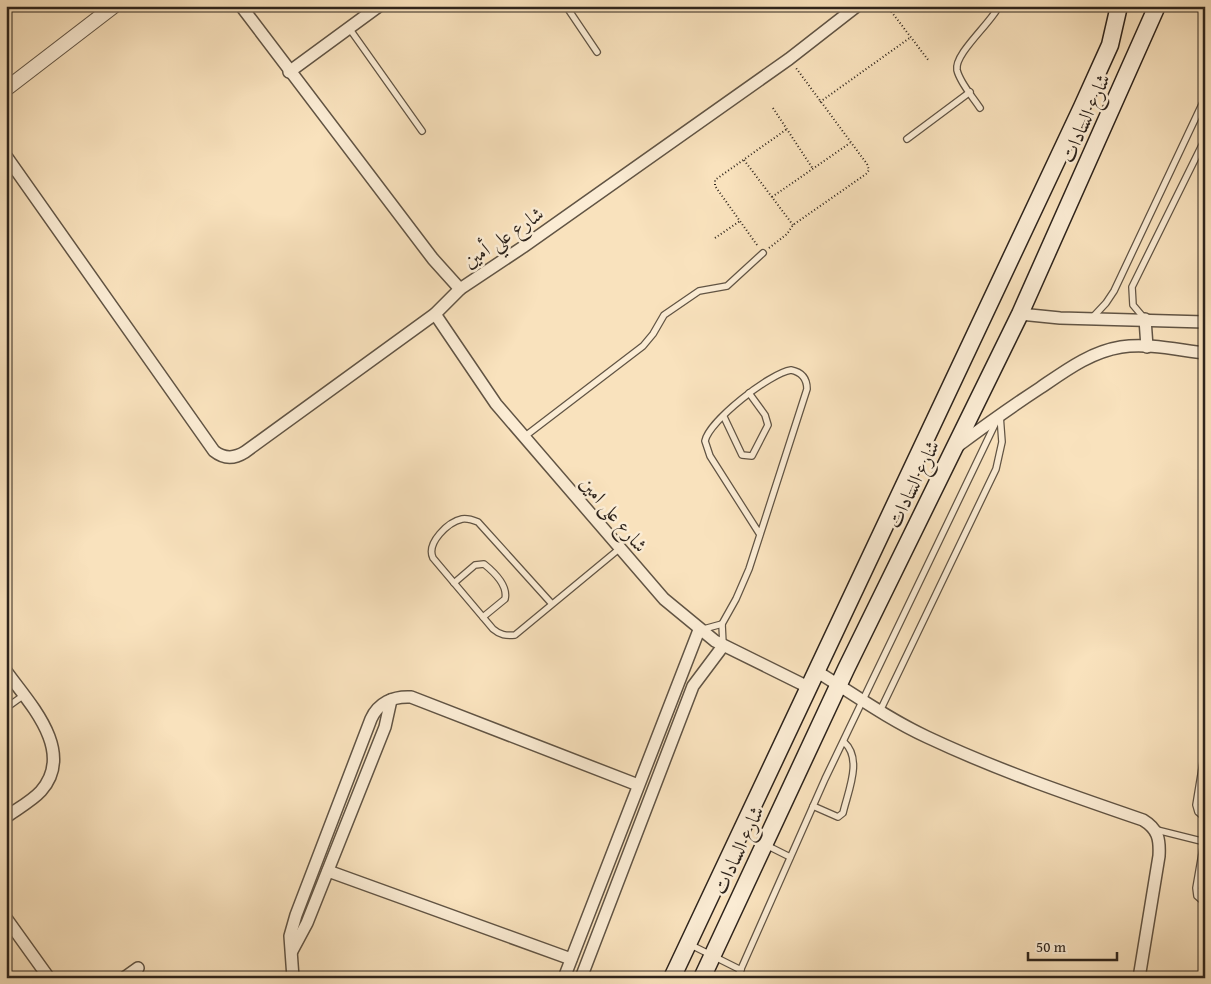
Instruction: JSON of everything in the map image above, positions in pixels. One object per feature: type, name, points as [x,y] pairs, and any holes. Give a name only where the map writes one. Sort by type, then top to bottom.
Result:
[{"type":"main road","name":"شارع السادات","points":[[672,978],[1082,107],[1110,45],[1119,6]]},
{"type":"main road","name":"شارع السادات","points":[[702,978],[839,685],[1020,314],[1158,6]]},
{"type":"main road","points":[[795,715],[819,727]]},
{"type":"street","points":[[6,89],[114,6]]},
{"type":"street","name":"شارع علي أمين","points":[[241,6],[289,72],[433,259],[460,289],[789,59],[858,6]]},
{"type":"street","points":[[289,72],[379,6]]},
{"type":"street","points":[[6,156],[214,451],[219,455],[233,458],[245,452],[435,314],[460,289]]},
{"type":"street","name":"شارع على امين","points":[[435,314],[487,392],[664,600],[699,630],[723,646],[808,687]]},
{"type":"street","points":[[1020,314],[1090,319],[1205,322]]},
{"type":"street","points":[[1145,319],[1147,346]]},
{"type":"street","points":[[952,451],[1000,415],[1082,360],[1122,347],[1147,346],[1205,353]]},
{"type":"street","points":[[564,978],[699,630]]},
{"type":"street","points":[[581,978],[693,686],[723,646]]},
{"type":"street","points":[[6,671],[42,721],[51,738],[53,756],[50,774],[41,791],[6,817]]},
{"type":"street","points":[[816,671],[863,701],[925,736],[1034,782],[1143,820],[1156,830],[1159,856],[1139,978]]},
{"type":"street","points":[[293,978],[290,936],[296,915],[371,719],[376,709],[391,700],[406,697],[416,699],[638,786]]},
{"type":"street","points":[[292,952],[307,923],[385,727],[391,700]]},
{"type":"street","points":[[611,856],[625,862]]},
{"type":"street","points":[[328,871],[571,959]]},
{"type":"street","points":[[6,918],[49,978]]},
{"type":"street","points":[[124,978],[138,968]]},
{"type":"lane","points":[[566,6],[597,52]]},
{"type":"lane","points":[[980,108],[959,75],[958,59],[990,21],[999,6]]},
{"type":"lane","points":[[349,28],[422,131]]},
{"type":"lane","points":[[907,139],[970,92]]},
{"type":"lane","points":[[1090,319],[1102,309],[1114,291],[1204,99]]},
{"type":"lane","points":[[1145,319],[1133,305],[1132,286],[1205,140]]},
{"type":"lane","points":[[524,437],[643,346],[653,334],[664,315],[698,291],[727,286],[763,253]]},
{"type":"lane","points":[[723,646],[722,624],[740,591],[759,533],[807,384],[801,374],[791,370],[785,370],[749,393],[707,434],[707,450],[759,533]]},
{"type":"lane","points":[[724,417],[742,456],[752,456],[768,425],[765,415],[749,393]]},
{"type":"lane","points":[[737,978],[813,806],[981,450],[1000,415]]},
{"type":"lane","points":[[880,711],[996,469],[1002,442],[1000,415]]},
{"type":"lane","points":[[552,604],[478,522],[468,518],[457,521],[433,540],[431,544],[433,558],[497,633],[509,636],[515,635],[619,548]]},
{"type":"lane","points":[[454,583],[475,565],[479,564],[488,567],[505,588],[506,595],[505,599],[483,617]]},
{"type":"lane","points":[[699,630],[722,624]]},
{"type":"lane","points":[[6,708],[24,695]]},
{"type":"lane","points":[[813,806],[838,817],[843,813],[854,764],[853,754],[844,742]]},
{"type":"lane","points":[[1205,750],[1196,805],[1198,812],[1205,818]]},
{"type":"lane","points":[[1156,830],[1204,842],[1196,888],[1197,896],[1205,903]]},
{"type":"lane","points":[[765,844],[790,857]]},
{"type":"lane","points":[[689,944],[740,970]]},
{"type":"path","points":[[887,6],[929,61]]},
{"type":"path","points":[[820,102],[911,37]]},
{"type":"path","points":[[787,129],[714,180],[715,186],[763,253],[787,234],[793,225],[869,170],[867,164],[850,144],[789,59]]},
{"type":"path","points":[[773,108],[813,169]]},
{"type":"path","points":[[772,197],[850,144]]},
{"type":"path","points":[[744,160],[793,225]]},
{"type":"path","points":[[714,238],[740,221]]}]
